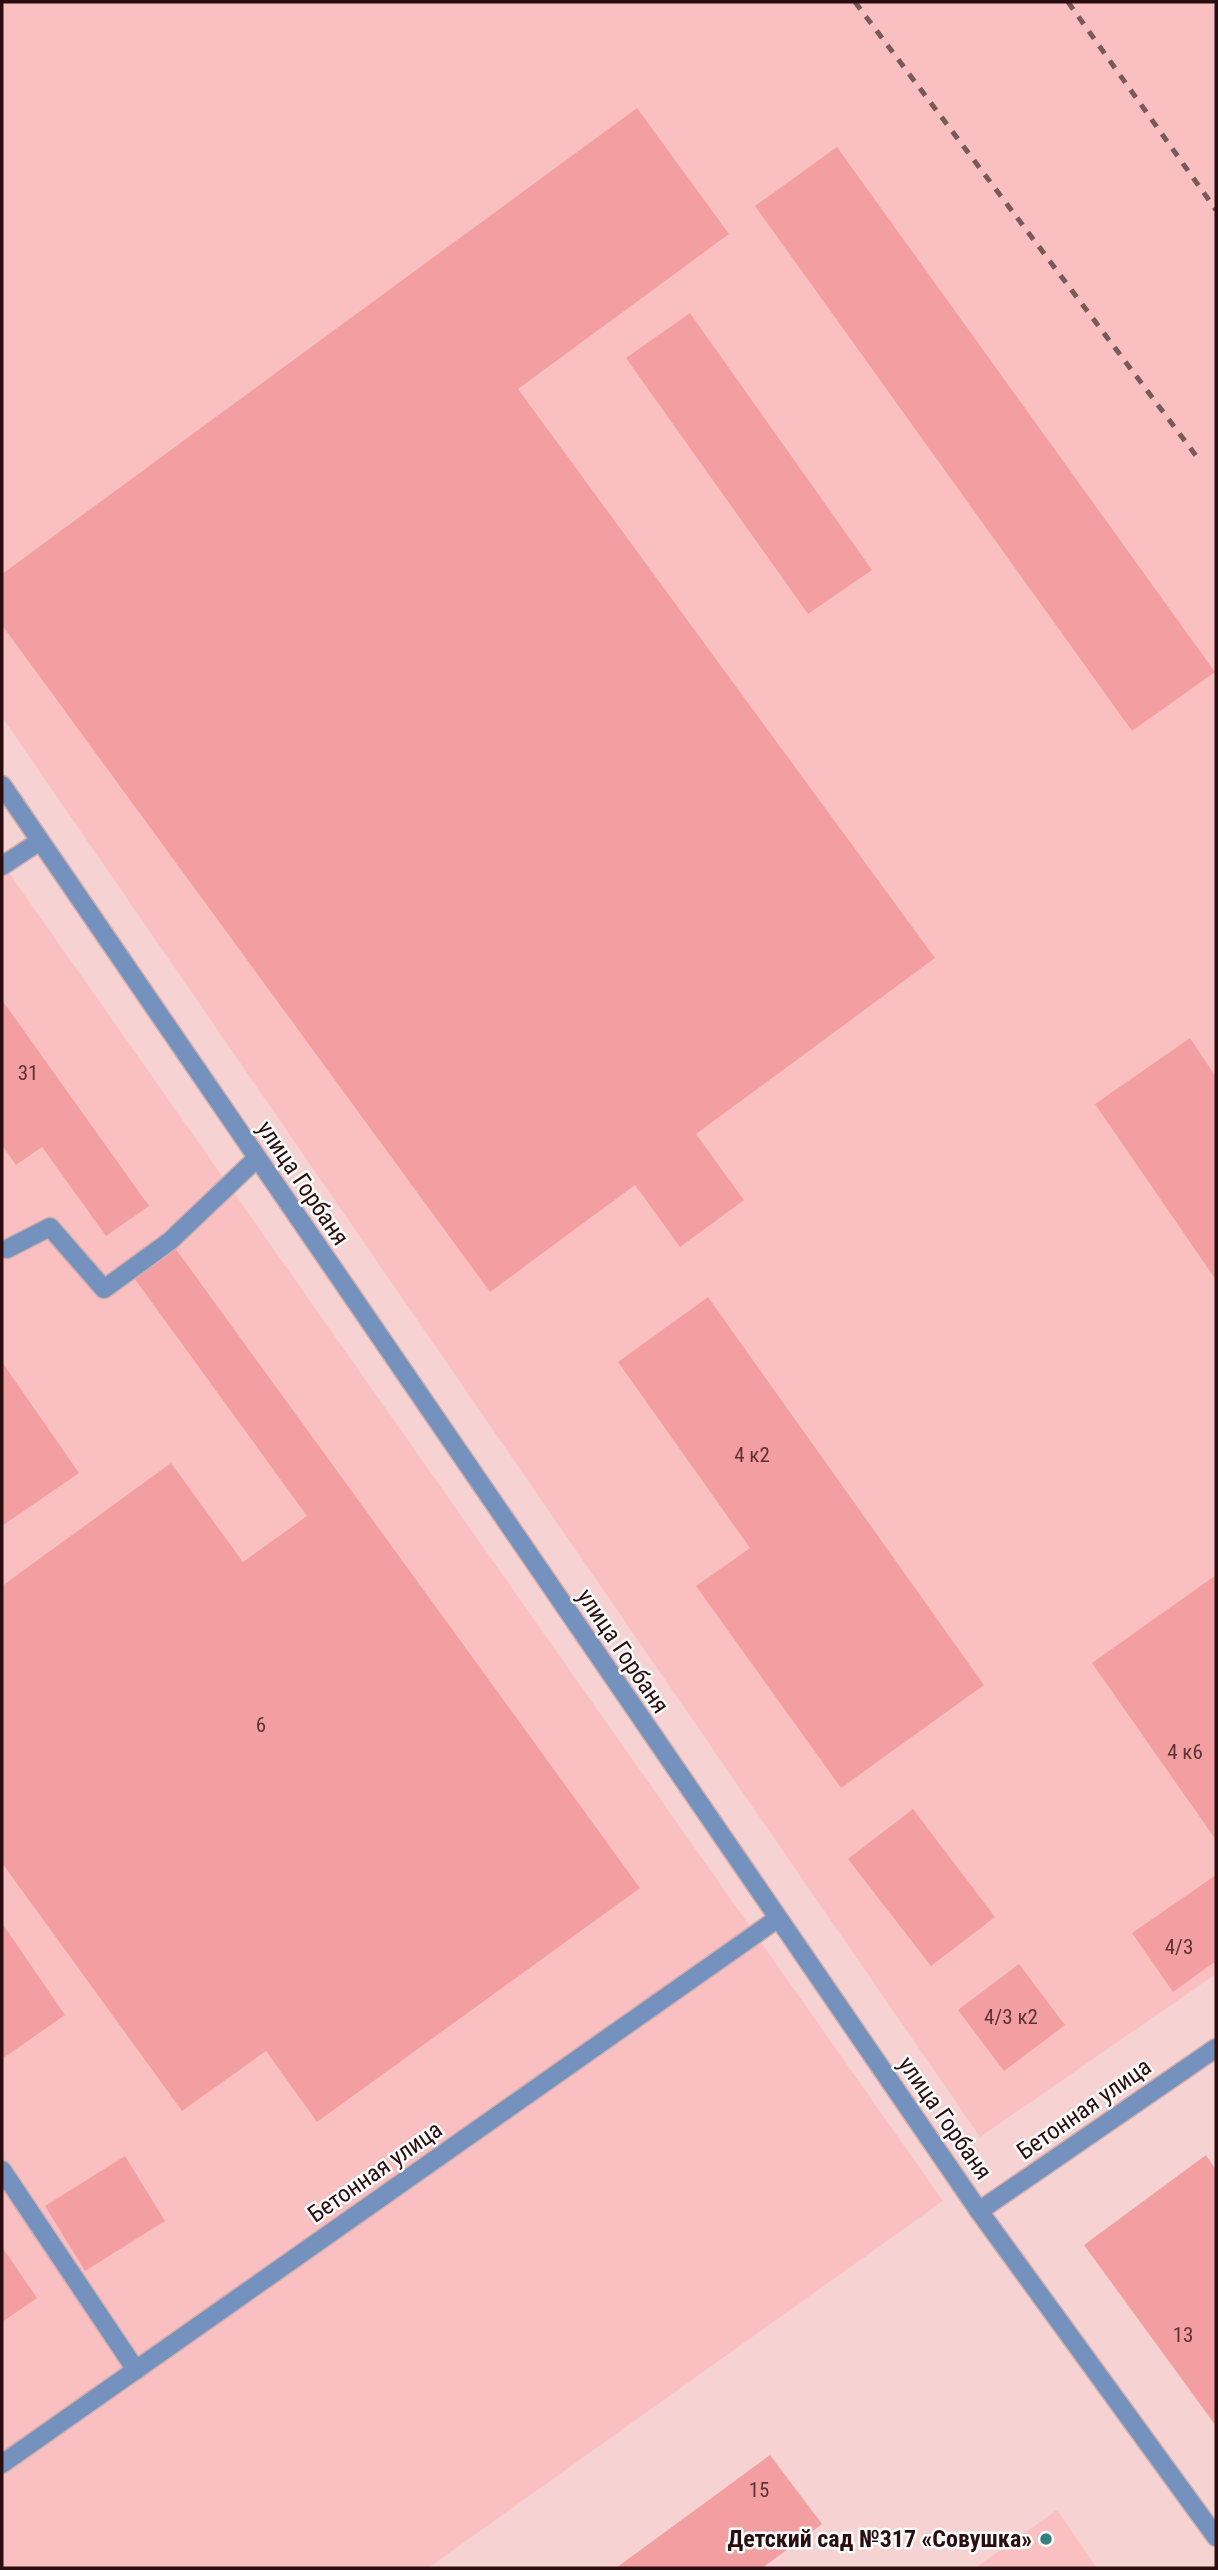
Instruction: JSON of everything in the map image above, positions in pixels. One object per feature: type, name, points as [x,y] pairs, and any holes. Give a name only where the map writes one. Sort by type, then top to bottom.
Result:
[{"type":"street","name":"улица Горбаня","points":[[2,785],[979,2211],[1216,2537]]},
{"type":"street","points":[[2,866],[40,841]]},
{"type":"street","points":[[7,1249],[50,1227],[104,1289],[170,1241],[257,1158]]},
{"type":"street","name":"Бетонная улица","points":[[2,2464],[777,1919]]},
{"type":"street","name":"Бетонная улица","points":[[979,2211],[1216,2048]]},
{"type":"street","points":[[2,2170],[136,2370]]},
{"type":"shaded area","points":[[2,2],[1211,2],[1216,9],[1216,1974],[980,2137],[2,717]]},
{"type":"shaded area","points":[[2,863],[943,2201],[428,2568],[2,2568]]},
{"type":"shaded area","name":"Детский сад №317 «Совушка»","points":[[1057,2510],[1097,2568],[975,2568]]},
{"type":"building","points":[[637,108],[729,234],[518,389],[935,958],[696,1134],[744,1200],[680,1247],[635,1185],[490,1292],[2,625],[2,574]]},
{"type":"building","points":[[837,147],[1215,672],[1132,731],[755,206]]},
{"type":"building","points":[[690,313],[872,570],[808,614],[626,358]]},
{"type":"building","points":[[2,1000],[149,1206],[106,1236],[42,1147],[16,1165],[2,1145]]},
{"type":"building","points":[[1190,1038],[1216,1077],[1216,1280],[1095,1104]]},
{"type":"building","points":[[170,1241],[640,1888],[317,2122],[266,2051],[182,2111],[2,1863],[2,1586],[171,1463],[243,1562],[307,1516],[129,1271]]},
{"type":"building","points":[[708,1297],[984,1685],[841,1788],[696,1586],[750,1548],[618,1362]]},
{"type":"building","points":[[2,1362],[79,1473],[2,1526]]},
{"type":"building","points":[[1216,1575],[1216,1840],[1092,1663]]},
{"type":"building","points":[[913,1809],[995,1917],[931,1966],[848,1859]]},
{"type":"building","points":[[1216,1875],[1216,1961],[1173,1992],[1132,1933]]},
{"type":"building","points":[[2,1923],[65,2015],[2,2059]]},
{"type":"building","points":[[1019,1964],[1065,2025],[1004,2071],[958,2010]]},
{"type":"building","points":[[1206,2155],[1216,2170],[1216,2426],[1084,2245]]},
{"type":"building","points":[[125,2156],[165,2221],[85,2271],[45,2206]]},
{"type":"building","points":[[2,2247],[37,2298],[2,2322]]},
{"type":"building","points":[[770,2455],[822,2524],[762,2568],[616,2568]]},
{"type":"railway","points":[[855,2],[1197,457]]},
{"type":"railway","points":[[1068,2],[1216,210]]},
{"type":"place","name":"Детский сад №317 «Совушка»","points":[[1046,2539]]}]
